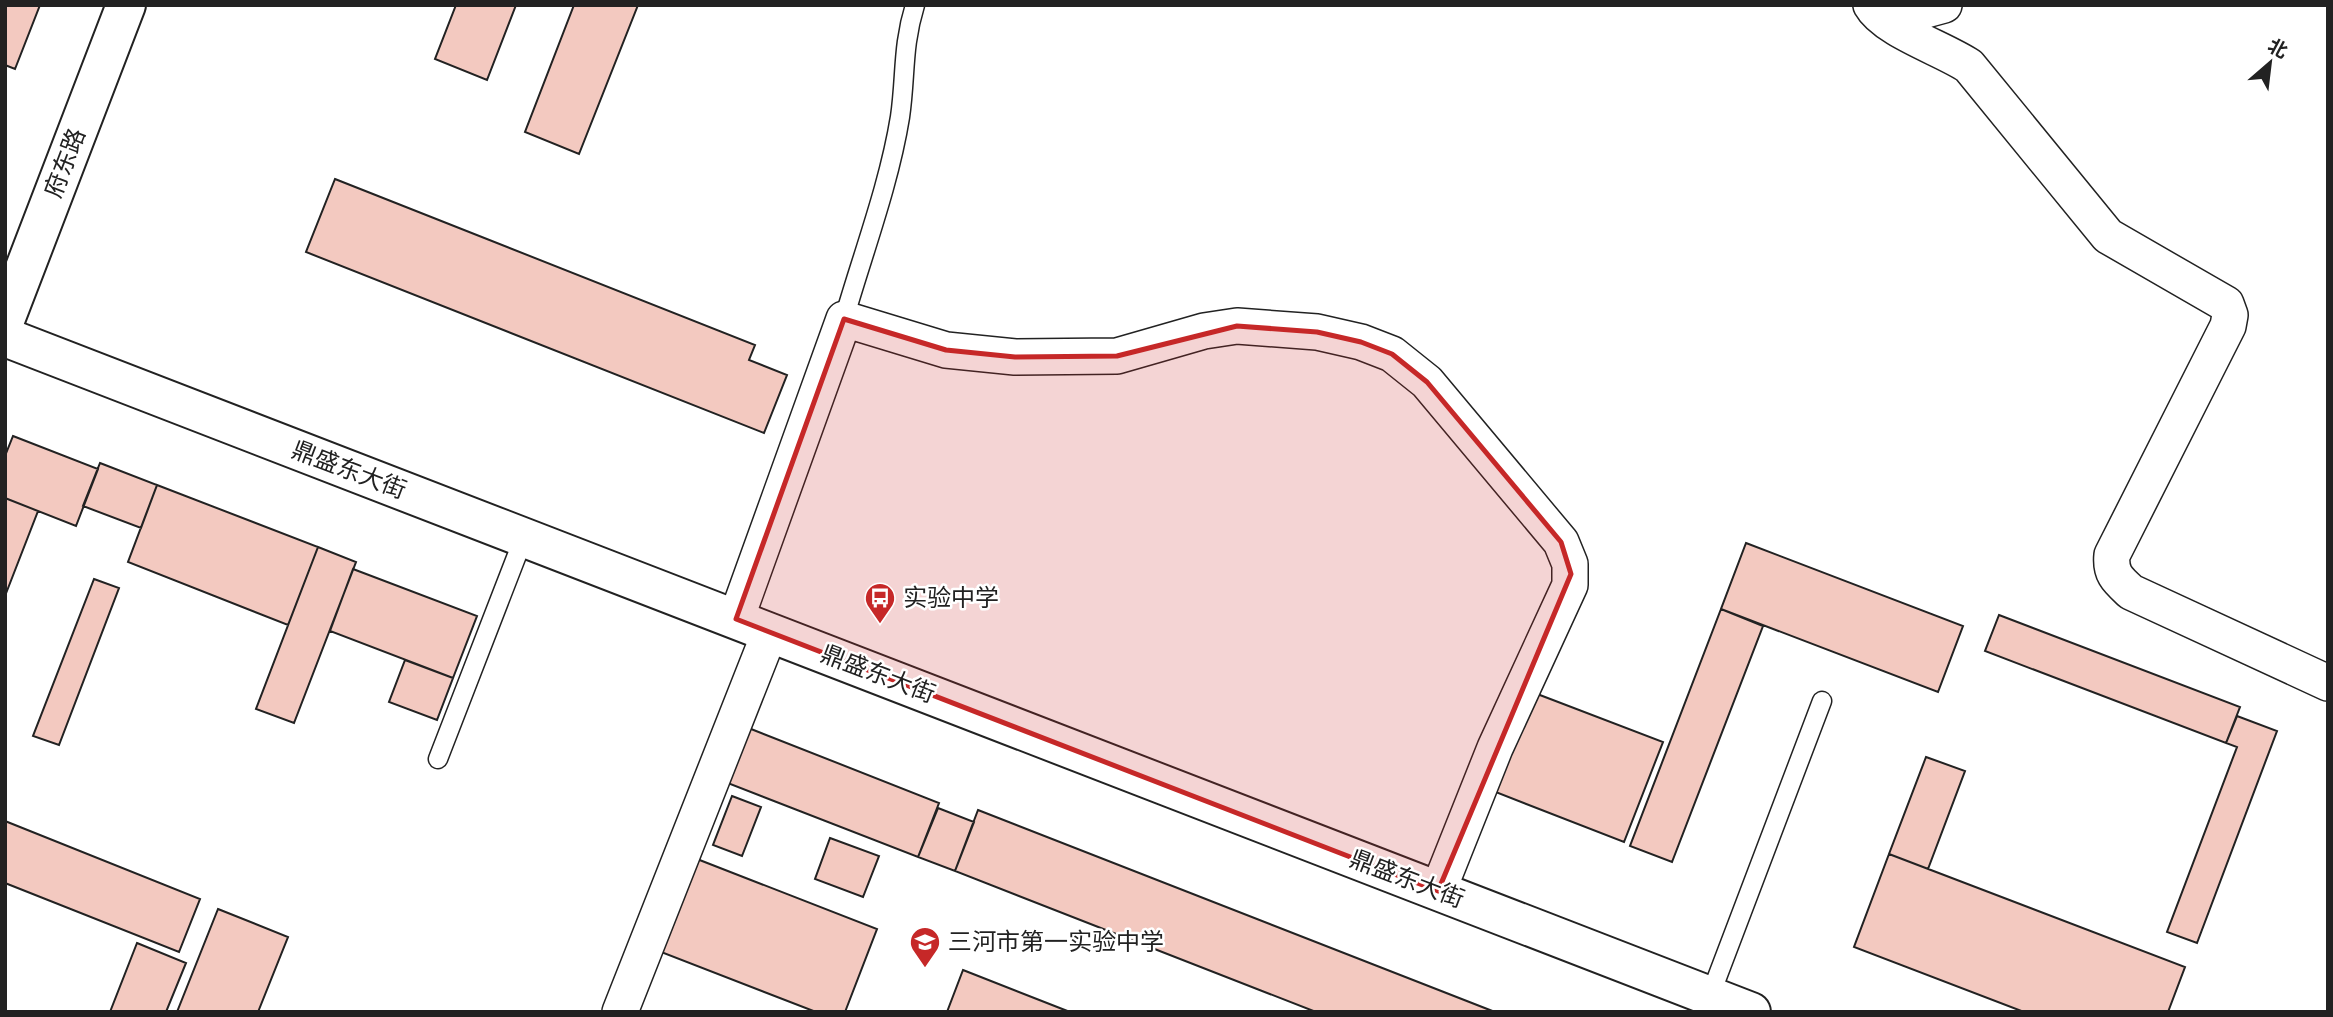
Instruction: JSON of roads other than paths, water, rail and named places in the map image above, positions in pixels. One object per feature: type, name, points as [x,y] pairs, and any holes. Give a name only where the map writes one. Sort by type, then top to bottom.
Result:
[{"type":"main road","name":"府东路","points":[[5,320],[125,5]]},
{"type":"main road","name":"鼎盛东大街","points":[[5,337],[1751,1012]]},
{"type":"street","points":[[1871,5],[1901,29],[1951,53],[1969,66],[2108,236],[2226,304],[2230,314],[2228,326],[2112,555],[2111,567],[2115,577],[2131,592],[2328,683]]},
{"type":"street","points":[[1893,5],[1922,11],[1944,5]]},
{"type":"street","points":[[620,1012],[753,626],[844,319],[946,350],[1015,357],[1117,356],[1204,331],[1237,326],[1317,332],[1361,342],[1392,354],[1427,382],[1561,542],[1572,574],[1570,585],[1495,748],[1438,891]]},
{"type":"lane","points":[[844,319],[892,156],[900,115],[905,36],[915,5]]},
{"type":"lane","points":[[438,759],[524,537]]},
{"type":"lane","points":[[1710,996],[1822,702]]},
{"type":"place","name":"实验中学","points":[[880,625]]},
{"type":"place","name":"三河市第一实验中学","points":[[925,969]]}]
